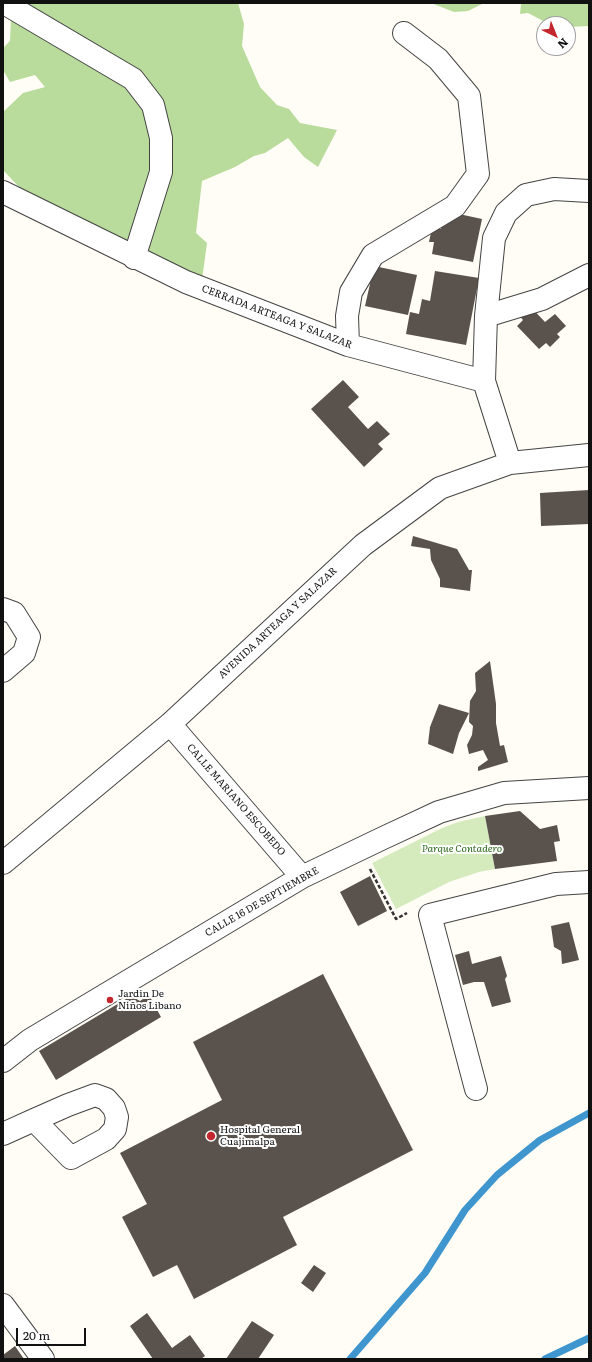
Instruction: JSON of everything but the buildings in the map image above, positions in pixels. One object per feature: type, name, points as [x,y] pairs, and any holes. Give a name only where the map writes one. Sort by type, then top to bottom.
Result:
[{"type":"street","points":[[4,3],[133,79],[153,105],[161,138],[161,172],[134,258]]},
{"type":"street","points":[[348,345],[347,316],[351,292],[372,255],[455,206],[478,174],[469,96],[438,59],[404,33]]},
{"type":"street","points":[[510,463],[484,381],[486,316],[494,238],[506,213],[526,195],[554,189],[589,190]]},
{"type":"street","name":"CERRADA ARTEAGA Y SALAZAR","points":[[3,192],[134,258],[186,282],[348,345],[484,381]]},
{"type":"street","points":[[486,316],[542,299],[589,275]]},
{"type":"street","name":"AVENIDA ARTEAGA Y SALAZAR","points":[[3,863],[170,724],[363,545],[440,488],[510,463],[589,455]]},
{"type":"street","points":[[3,609],[14,613],[29,637],[24,653],[3,671]]},
{"type":"street","name":"CALLE MARIANO ESCOBEDO","points":[[170,724],[302,877]]},
{"type":"street","name":"CALLE 16 DE SEPTIEMBRE","points":[[3,1061],[30,1040],[302,877],[439,812],[504,793],[589,788]]},
{"type":"street","points":[[476,1089],[430,915],[556,884],[589,882]]},
{"type":"street","points":[[3,1134],[34,1120]]},
{"type":"street","points":[[3,1306],[44,1359]]},
{"type":"path","points":[[360,849],[396,920],[404,915]]},
{"type":"green space","points":[[3,3],[238,3],[244,24],[242,46],[260,87],[277,105],[289,109],[300,123],[337,130],[318,167],[304,157],[288,138],[265,153],[254,156],[235,167],[202,181],[196,233],[207,243],[202,280],[20,193],[20,188],[3,170],[3,112],[23,93],[45,87],[35,75],[10,82],[3,70],[3,48],[10,41],[11,19]]},
{"type":"green space","points":[[431,3],[484,3],[468,11],[454,12]]},
{"type":"green space","points":[[515,3],[589,3],[589,26],[576,27],[576,16],[536,17],[528,13],[520,14],[521,4]]},
{"type":"green space","name":"Parque Contadero","points":[[485,816],[495,869],[479,872],[449,882],[396,909],[372,863],[442,828],[458,822]]},
{"type":"waterway","points":[[350,1359],[425,1273],[465,1210],[497,1175],[540,1140],[589,1113]]},
{"type":"waterway","points":[[545,1359],[589,1338]]},
{"type":"place","name":"Jardin De Niños Libano","points":[[110,1000]]},
{"type":"place","name":"Hospital General Cuajimalpa","points":[[211,1136]]}]
